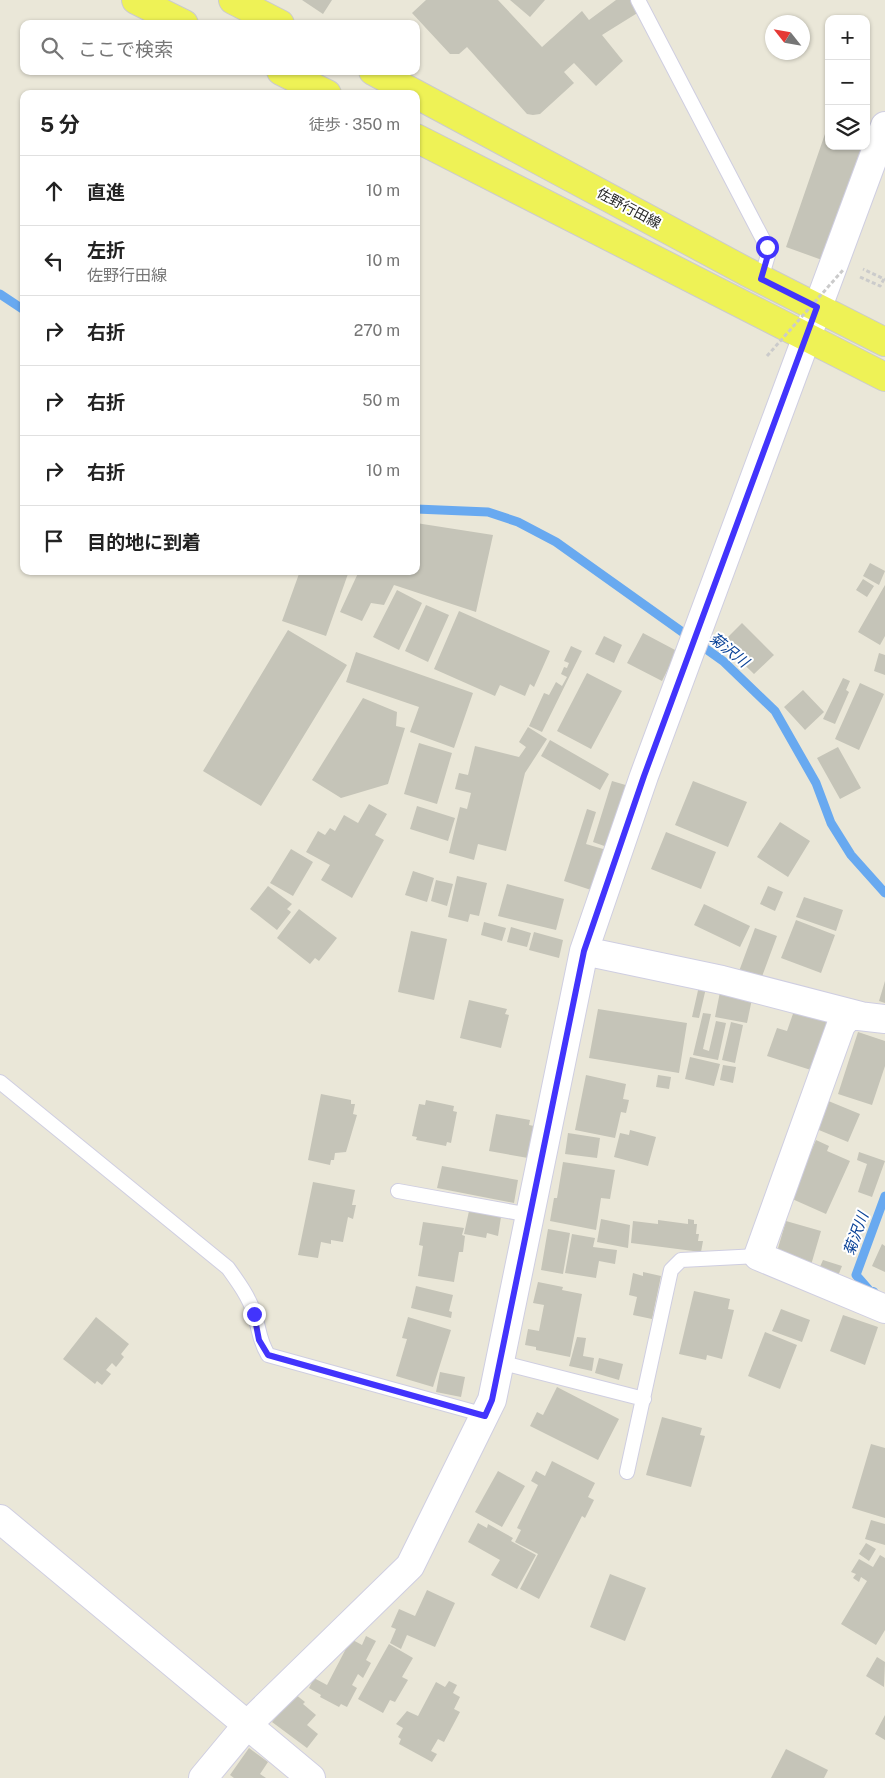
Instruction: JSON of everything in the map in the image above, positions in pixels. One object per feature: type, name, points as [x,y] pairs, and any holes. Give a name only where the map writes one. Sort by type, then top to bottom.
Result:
[{"type":"main road","points":[[136,0],[176,20]]},
{"type":"main road","points":[[233,0],[272,20]]},
{"type":"main road","points":[[289,75],[319,90]]},
{"type":"main road","name":"佐野行田線","points":[[380,75],[408,90]]},
{"type":"main road","name":"佐野行田線","points":[[420,96],[761,279],[885,342]]},
{"type":"main road","points":[[420,140],[885,377]]},
{"type":"street","points":[[204,1778],[247,1726],[410,1566],[492,1400],[584,951],[644,776],[885,126]]},
{"type":"street","points":[[584,951],[722,980],[873,1017]]},
{"type":"street","points":[[873,1017],[850,1015],[841,1025],[758,1256],[885,1309]]},
{"type":"street","points":[[0,1519],[311,1778]]},
{"type":"lane","points":[[638,0],[767,247],[768,255],[761,279]]},
{"type":"lane","points":[[0,1082],[228,1268],[244,1292],[254,1314],[259,1340],[268,1355],[485,1416]]},
{"type":"lane","points":[[398,1191],[530,1215]]},
{"type":"lane","points":[[627,1472],[672,1270],[675,1265],[681,1260],[758,1256]]},
{"type":"lane","points":[[499,1362],[644,1399]]},
{"type":"path","points":[[858,276],[880,286],[884,279],[861,268]]},
{"type":"path","points":[[767,356],[843,270],[850,273]]},
{"type":"building","points":[[302,0],[332,0],[323,14]]},
{"type":"building","points":[[426,0],[498,0],[542,47],[582,11],[589,20],[616,0],[631,0],[639,12],[602,35],[623,61],[596,86],[574,63],[564,72],[574,83],[540,114],[533,115],[527,114],[467,47],[459,54],[450,54],[412,13]]},
{"type":"building","points":[[510,0],[545,0],[530,17]]},
{"type":"building","points":[[825,134],[825,150],[861,150],[822,260],[786,247]]},
{"type":"building","points":[[420,524],[493,535],[476,612],[394,585],[384,605],[371,603],[362,621],[340,612],[357,575],[420,575]]},
{"type":"building","points":[[870,563],[885,571],[879,585],[863,576]]},
{"type":"building","points":[[299,575],[348,575],[326,636],[282,621]]},
{"type":"building","points":[[863,579],[874,586],[867,597],[856,590]]},
{"type":"building","points":[[885,585],[885,636],[880,645],[858,632]]},
{"type":"building","points":[[397,590],[422,603],[399,650],[373,637]]},
{"type":"building","points":[[426,605],[449,615],[428,662],[405,651]]},
{"type":"building","points":[[459,611],[550,651],[534,687],[530,684],[525,696],[500,685],[495,696],[434,669]]},
{"type":"building","points":[[742,623],[774,655],[754,674],[722,643]]},
{"type":"building","points":[[288,630],[347,665],[261,806],[203,771]]},
{"type":"building","points":[[643,633],[677,651],[662,681],[627,663]]},
{"type":"building","points":[[604,636],[622,645],[614,663],[595,654]]},
{"type":"building","points":[[571,646],[582,651],[542,732],[529,726],[544,693],[549,695],[556,682],[562,686],[567,677],[561,674],[564,667],[567,668],[569,663],[564,661]]},
{"type":"building","points":[[356,652],[473,693],[454,748],[410,732],[419,707],[346,682]]},
{"type":"building","points":[[879,653],[885,655],[885,675],[874,671]]},
{"type":"building","points":[[587,673],[622,691],[591,749],[557,731]]},
{"type":"building","points":[[843,678],[850,681],[846,690],[849,692],[835,724],[823,719]]},
{"type":"building","points":[[860,683],[884,694],[859,750],[835,739]]},
{"type":"building","points":[[803,690],[824,712],[805,730],[784,707]]},
{"type":"building","points":[[363,698],[397,712],[396,726],[405,728],[388,784],[341,798],[312,780]]},
{"type":"building","points":[[528,727],[547,739],[525,773],[506,851],[478,844],[474,860],[449,853],[460,807],[467,809],[471,793],[455,789],[459,773],[468,775],[475,746],[519,757],[526,747],[519,742]]},
{"type":"building","points":[[550,740],[609,774],[600,790],[541,756]]},
{"type":"building","points":[[419,743],[452,753],[437,804],[404,794]]},
{"type":"building","points":[[838,747],[861,788],[840,799],[817,758]]},
{"type":"building","points":[[612,781],[629,786],[610,848],[593,842]]},
{"type":"building","points":[[693,781],[747,802],[728,847],[675,825]]},
{"type":"building","points":[[369,804],[387,814],[375,835],[384,840],[352,898],[321,880],[330,865],[306,852],[318,831],[325,835],[330,828],[335,831],[344,815],[358,823]]},
{"type":"building","points":[[417,806],[455,818],[448,841],[410,829]]},
{"type":"building","points":[[587,809],[596,812],[586,844],[610,851],[597,892],[564,881]]},
{"type":"building","points":[[780,822],[810,841],[788,877],[757,857]]},
{"type":"building","points":[[666,832],[716,852],[701,889],[651,869]]},
{"type":"building","points":[[291,849],[313,862],[293,896],[270,883]]},
{"type":"building","points":[[413,871],[434,878],[427,902],[405,895]]},
{"type":"building","points":[[457,876],[487,883],[479,916],[470,914],[468,922],[448,917]]},
{"type":"building","points":[[436,880],[453,884],[447,906],[431,901]]},
{"type":"building","points":[[507,884],[564,899],[556,930],[498,916]]},
{"type":"building","points":[[268,886],[292,904],[287,909],[291,912],[277,930],[250,909]]},
{"type":"building","points":[[768,886],[783,892],[775,911],[760,904]]},
{"type":"building","points":[[804,897],[843,910],[836,931],[796,917]]},
{"type":"building","points":[[704,904],[750,926],[740,947],[694,925]]},
{"type":"building","points":[[299,909],[337,938],[319,961],[315,958],[310,964],[277,938]]},
{"type":"building","points":[[796,920],[835,935],[821,973],[781,958]]},
{"type":"building","points":[[484,922],[506,928],[502,941],[481,935]]},
{"type":"building","points":[[511,927],[531,933],[527,947],[507,942]]},
{"type":"building","points":[[755,928],[777,936],[760,982],[738,974]]},
{"type":"building","points":[[411,931],[447,939],[434,1000],[398,992]]},
{"type":"building","points":[[534,932],[563,940],[559,958],[529,950]]},
{"type":"building","points":[[885,981],[885,1003],[879,1001]]},
{"type":"building","points":[[699,986],[706,988],[699,1018],[692,1017]]},
{"type":"building","points":[[720,992],[752,999],[747,1023],[715,1017]]},
{"type":"building","points":[[469,1000],[507,1009],[505,1014],[509,1015],[501,1048],[460,1038]]},
{"type":"building","points":[[795,1008],[831,1020],[814,1071],[767,1056],[777,1028],[787,1031]]},
{"type":"building","points":[[598,1009],[687,1023],[679,1073],[589,1058]]},
{"type":"building","points":[[703,1013],[711,1014],[703,1049],[709,1051],[716,1021],[726,1023],[718,1060],[693,1055]]},
{"type":"building","points":[[731,1022],[743,1025],[735,1063],[722,1060]]},
{"type":"building","points":[[858,1032],[885,1041],[885,1066],[872,1105],[838,1094]]},
{"type":"building","points":[[690,1057],[720,1064],[714,1086],[685,1079]]},
{"type":"building","points":[[723,1065],[736,1067],[733,1083],[720,1080]]},
{"type":"building","points":[[586,1075],[626,1084],[623,1099],[629,1100],[626,1113],[621,1112],[615,1138],[575,1130]]},
{"type":"building","points":[[658,1075],[671,1077],[669,1089],[656,1087]]},
{"type":"building","points":[[321,1094],[351,1100],[351,1104],[355,1104],[353,1114],[357,1115],[346,1152],[335,1153],[334,1160],[331,1160],[330,1165],[308,1160]]},
{"type":"building","points":[[426,1100],[454,1106],[453,1111],[457,1112],[451,1143],[447,1142],[446,1146],[416,1140],[417,1137],[412,1136],[419,1104],[425,1105]]},
{"type":"building","points":[[826,1100],[860,1114],[848,1142],[814,1128]]},
{"type":"building","points":[[496,1114],[530,1120],[529,1125],[534,1126],[528,1158],[489,1151]]},
{"type":"building","points":[[630,1130],[656,1137],[648,1166],[614,1157],[620,1133],[629,1135]]},
{"type":"building","points":[[568,1133],[600,1138],[597,1158],[565,1154]]},
{"type":"building","points":[[816,1140],[829,1146],[827,1151],[850,1161],[826,1214],[790,1198]]},
{"type":"building","points":[[859,1152],[885,1161],[872,1197],[858,1192],[867,1164],[857,1160]]},
{"type":"building","points":[[563,1162],[615,1170],[610,1199],[601,1198],[596,1230],[550,1221],[554,1198],[557,1198]]},
{"type":"building","points":[[442,1166],[518,1180],[514,1203],[437,1188]]},
{"type":"building","points":[[313,1182],[355,1190],[352,1205],[356,1205],[353,1219],[348,1217],[343,1242],[331,1240],[331,1244],[321,1242],[318,1258],[298,1255]]},
{"type":"building","points":[[469,1211],[501,1217],[498,1236],[487,1233],[486,1238],[464,1234]]},
{"type":"building","points":[[601,1219],[630,1225],[628,1248],[597,1242]]},
{"type":"building","points":[[688,1219],[694,1220],[694,1224],[697,1224],[696,1234],[699,1234],[698,1241],[703,1241],[701,1252],[631,1243],[633,1221],[658,1224],[658,1220],[688,1224]]},
{"type":"building","points":[[786,1221],[821,1231],[811,1265],[776,1255]]},
{"type":"building","points":[[423,1222],[464,1228],[462,1235],[465,1236],[463,1252],[459,1252],[454,1282],[418,1276],[423,1246],[419,1245]]},
{"type":"building","points":[[548,1229],[570,1233],[563,1274],[541,1270]]},
{"type":"building","points":[[572,1234],[595,1238],[593,1247],[617,1250],[615,1264],[599,1261],[596,1278],[565,1273]]},
{"type":"building","points":[[882,1244],[885,1246],[885,1272],[872,1266]]},
{"type":"building","points":[[823,1260],[842,1266],[838,1276],[819,1269]]},
{"type":"building","points":[[643,1272],[661,1276],[652,1319],[633,1315],[637,1297],[629,1295],[633,1273],[643,1276]]},
{"type":"building","points":[[538,1282],[563,1287],[562,1290],[582,1294],[570,1357],[536,1350],[536,1347],[525,1345],[528,1329],[539,1331],[544,1305],[533,1303]]},
{"type":"building","points":[[416,1286],[453,1295],[449,1311],[452,1312],[451,1318],[411,1308]]},
{"type":"building","points":[[694,1291],[730,1299],[728,1309],[734,1310],[722,1359],[707,1355],[706,1360],[679,1354]]},
{"type":"building","points":[[781,1309],[810,1320],[802,1342],[772,1331]]},
{"type":"building","points":[[843,1315],[878,1327],[865,1365],[830,1351]]},
{"type":"building","points":[[96,1317],[129,1344],[121,1354],[124,1357],[116,1367],[112,1363],[106,1370],[111,1374],[102,1385],[97,1381],[95,1384],[63,1359]]},
{"type":"building","points":[[408,1317],[451,1330],[433,1387],[396,1376],[407,1339],[402,1338]]},
{"type":"building","points":[[765,1332],[797,1345],[780,1389],[748,1376]]},
{"type":"building","points":[[577,1337],[586,1338],[583,1356],[594,1358],[592,1371],[569,1366]]},
{"type":"building","points":[[599,1358],[623,1364],[619,1380],[595,1373]]},
{"type":"building","points":[[440,1372],[465,1377],[461,1397],[436,1392]]},
{"type":"building","points":[[557,1387],[619,1419],[598,1460],[530,1426],[537,1412],[543,1415]]},
{"type":"building","points":[[662,1417],[702,1428],[700,1435],[705,1436],[691,1487],[646,1475]]},
{"type":"building","points":[[871,1444],[885,1448],[885,1518],[852,1508]]},
{"type":"building","points":[[552,1461],[595,1483],[588,1497],[594,1500],[585,1518],[582,1516],[539,1599],[520,1589],[538,1554],[515,1542],[521,1530],[517,1528],[538,1485],[531,1481],[536,1471],[545,1476]]},
{"type":"building","points":[[498,1471],[525,1486],[502,1527],[475,1512]]},
{"type":"building","points":[[871,1520],[885,1524],[885,1545],[865,1539]]},
{"type":"building","points":[[478,1523],[487,1528],[488,1524],[513,1538],[511,1541],[536,1555],[517,1589],[491,1575],[500,1560],[468,1542]]},
{"type":"building","points":[[866,1543],[876,1549],[869,1561],[859,1554]]},
{"type":"building","points":[[880,1555],[885,1558],[885,1630],[876,1645],[841,1624],[867,1581],[861,1577],[859,1582],[853,1578],[856,1574],[851,1572],[859,1559],[873,1567]]},
{"type":"building","points":[[610,1574],[646,1588],[625,1641],[590,1627]]},
{"type":"building","points":[[427,1590],[455,1603],[435,1647],[407,1635],[401,1649],[390,1643],[396,1629],[391,1627],[399,1609],[415,1616]]},
{"type":"building","points":[[366,1636],[376,1641],[366,1660],[371,1663],[363,1678],[358,1674],[352,1685],[357,1688],[347,1707],[341,1704],[339,1707],[320,1697],[321,1695],[309,1688],[314,1678],[327,1685],[351,1639],[362,1645]]},
{"type":"building","points":[[389,1644],[413,1658],[402,1677],[408,1680],[395,1702],[390,1700],[383,1713],[358,1699]]},
{"type":"building","points":[[877,1657],[885,1662],[884,1687],[866,1676]]},
{"type":"building","points":[[449,1681],[457,1685],[453,1693],[460,1697],[454,1709],[460,1712],[444,1742],[438,1739],[431,1751],[437,1754],[432,1762],[399,1744],[401,1739],[398,1737],[403,1728],[396,1724],[407,1711],[418,1716],[436,1682],[445,1687]]},
{"type":"building","points":[[295,1694],[316,1715],[307,1725],[318,1734],[307,1748],[272,1722]]},
{"type":"building","points":[[885,1715],[885,1740],[875,1734]]},
{"type":"building","points":[[249,1748],[268,1762],[260,1774],[266,1778],[234,1778],[230,1775]]},
{"type":"building","points":[[786,1749],[828,1770],[824,1778],[771,1778]]},
{"type":"waterway","name":"菊沢川","points":[[0,294],[20,307]]},
{"type":"waterway","name":"菊沢川","points":[[420,509],[488,512],[518,522],[556,542],[723,661],[775,711],[816,783],[831,823],[851,855],[885,893]]},
{"type":"waterway","name":"菊沢川","points":[[874,1292],[869,1290],[856,1275],[885,1196]]},
{"type":"route","points":[[254,1314],[259,1340],[268,1355],[485,1416],[492,1400],[584,951],[644,776],[817,307],[761,279],[766,267],[767,247]]}]
